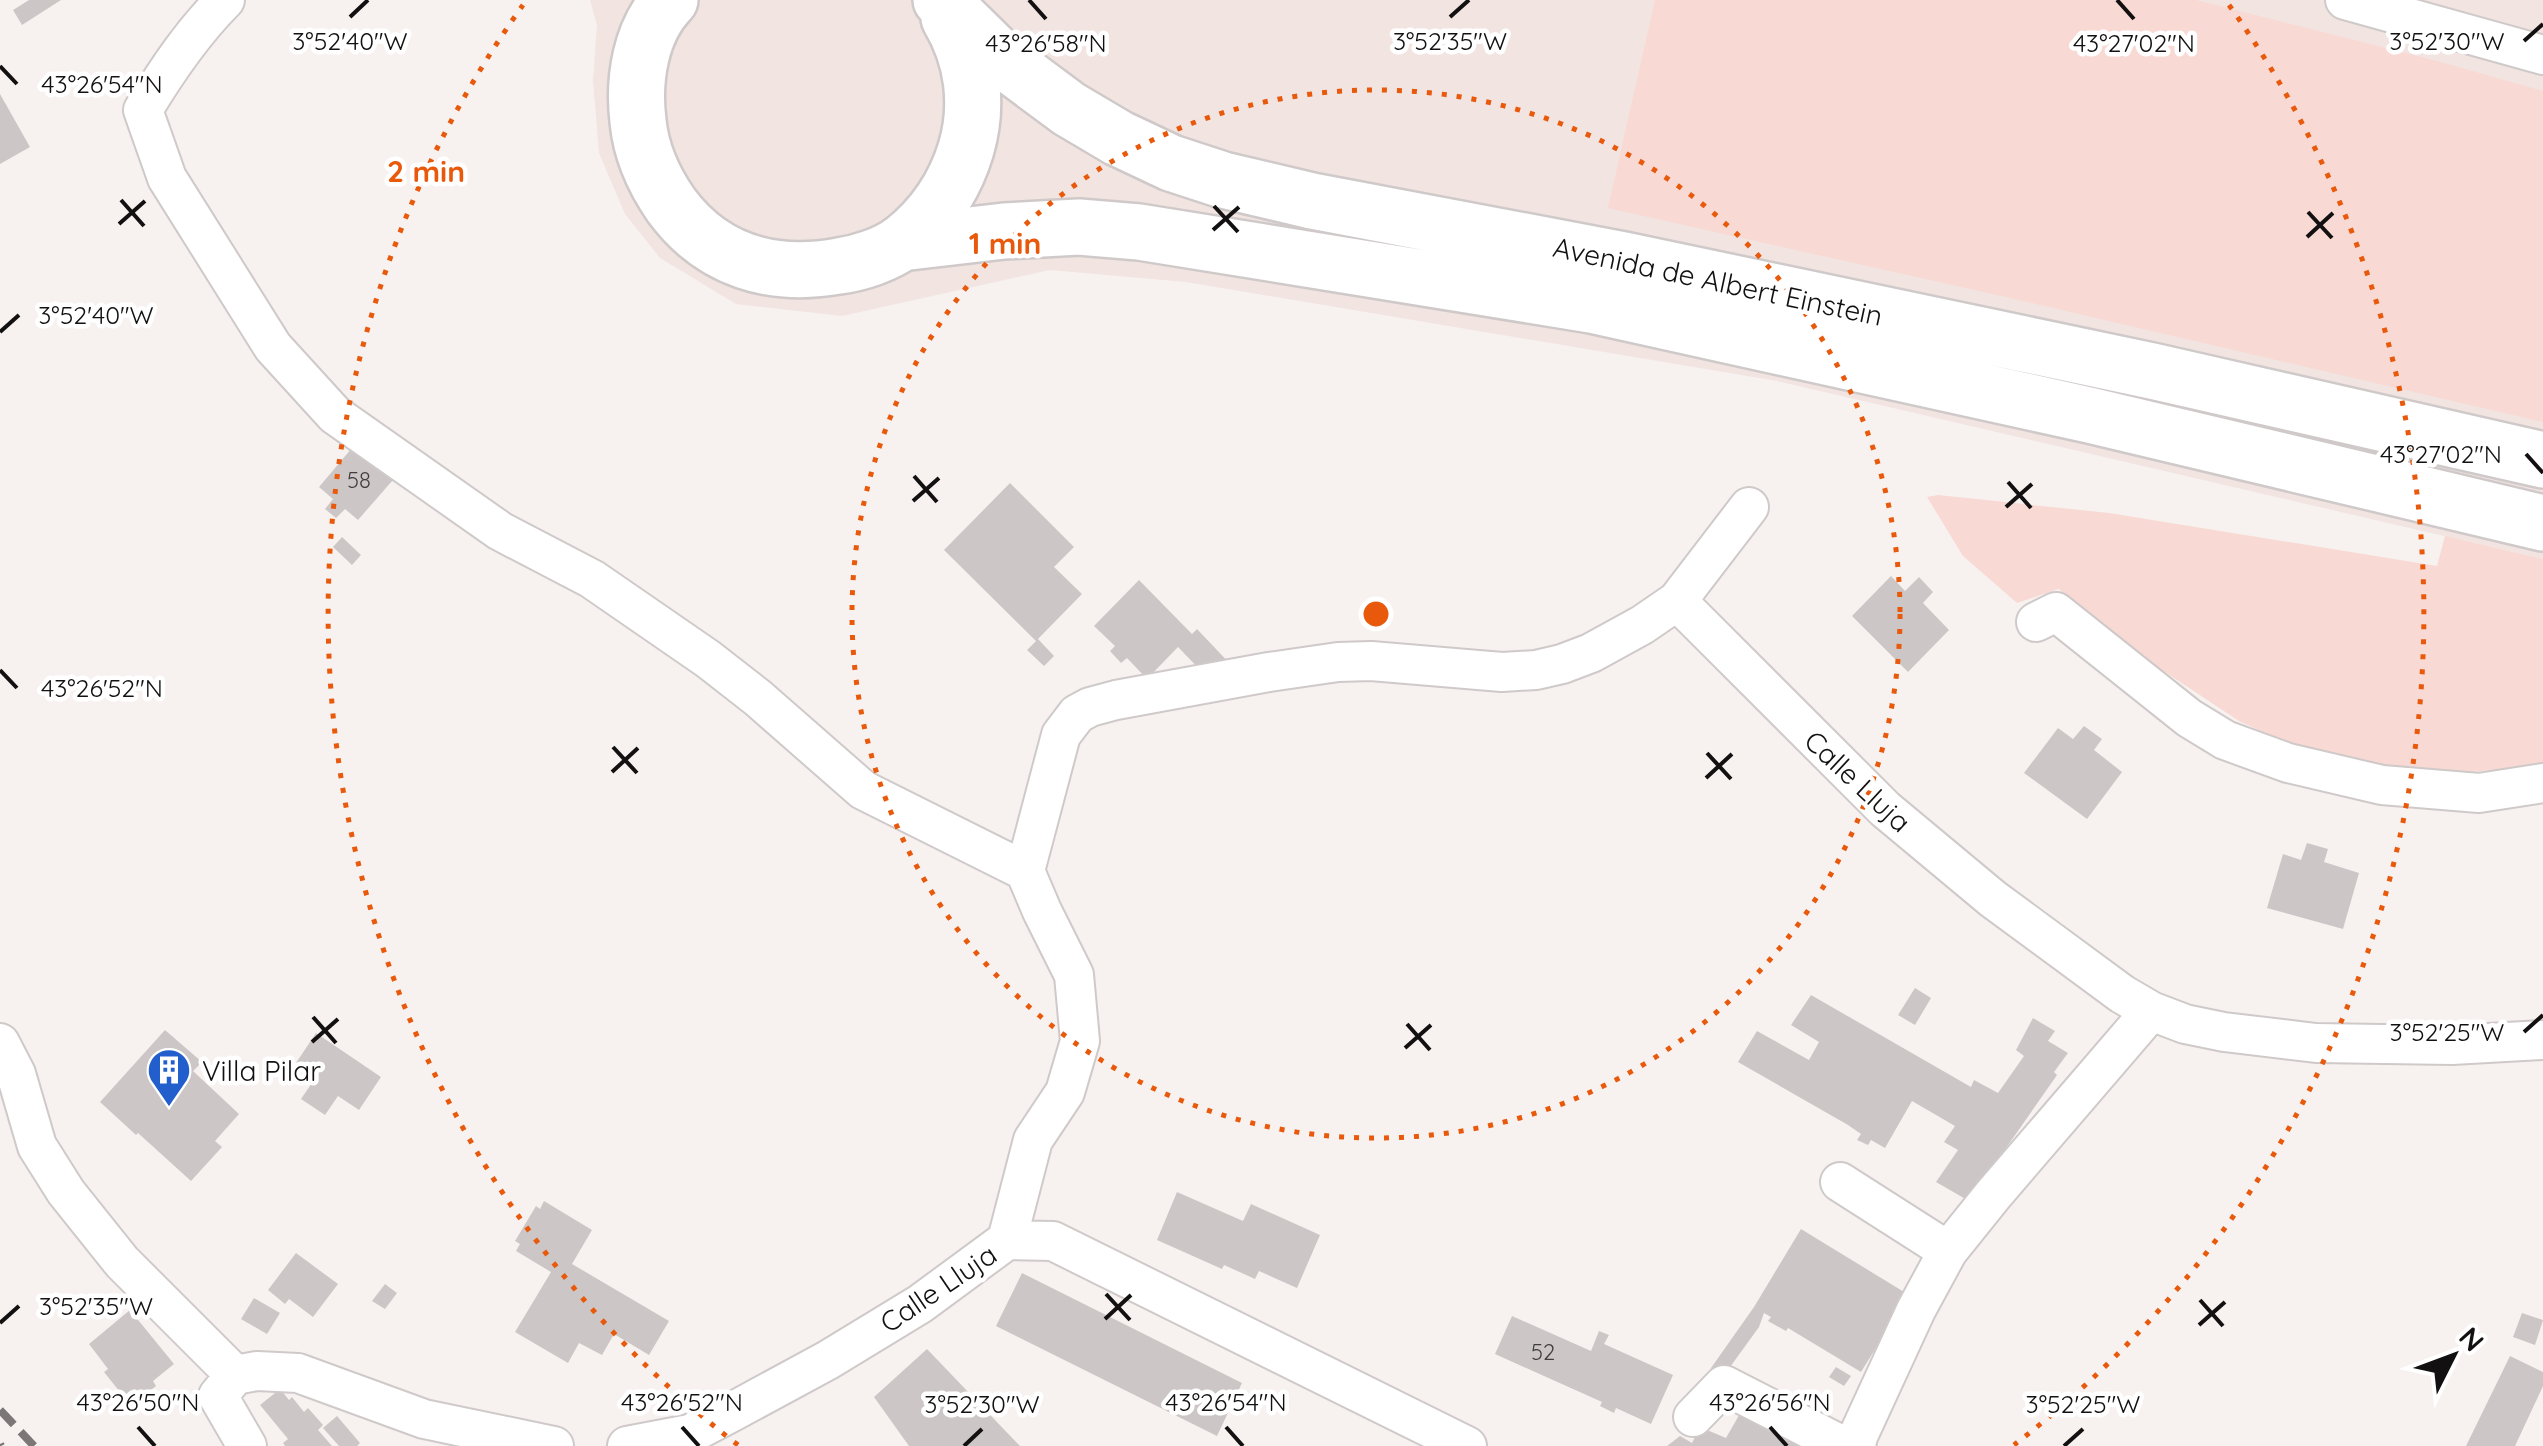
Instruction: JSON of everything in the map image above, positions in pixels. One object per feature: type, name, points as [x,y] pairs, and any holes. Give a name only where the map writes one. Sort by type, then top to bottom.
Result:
[{"type":"main road","points":[[651,12],[635,94],[640,144],[657,184],[684,222],[713,246],[750,264],[817,270],[859,263],[901,243],[936,211],[959,173],[973,126],[972,81],[960,36],[940,0]]},
{"type":"main road","name":"Avenida de Albert Einstein","points":[[940,0],[999,57],[1069,109],[1118,138],[1222,180],[2152,370],[2543,460]]},
{"type":"main road","name":"Avenida de Albert Einstein","points":[[901,243],[1078,227],[1140,232],[1591,305],[2543,523]]},
{"type":"street","points":[[224,0],[170,65],[143,110],[168,178],[252,313],[273,346],[335,415],[500,531],[592,579],[708,659],[863,790],[1026,871]]},
{"type":"street","points":[[2346,0],[2543,55]]},
{"type":"street","points":[[1008,1240],[1033,1140],[1065,1092],[1080,1041],[1074,975],[1026,871],[1061,734],[1076,714],[1116,700],[1338,662],[1502,672],[1562,664],[1591,653],[1678,601],[1748,507]]},
{"type":"street","name":"Calle Lluja","points":[[1678,601],[1885,809],[1993,899],[2151,1012],[2211,1029],[2316,1043],[2452,1045],[2543,1040]]},
{"type":"street","points":[[2036,622],[2056,612],[2189,718],[2224,740],[2288,763],[2382,785],[2479,794],[2543,783]]},
{"type":"street","points":[[1856,1446],[1888,1369],[1948,1251],[2151,1012]]},
{"type":"street","points":[[0,1044],[16,1074],[37,1146],[66,1192],[122,1262],[235,1375]]},
{"type":"street","points":[[1840,1182],[1948,1251]]},
{"type":"street","name":"Calle Lluja","points":[[626,1446],[690,1434],[732,1412],[920,1304],[1008,1240],[1053,1241],[1468,1446]]},
{"type":"street","points":[[247,1446],[218,1396],[235,1375],[257,1371],[298,1373],[424,1419],[554,1446]]},
{"type":"street","points":[[1694,1417],[1724,1385],[1843,1446]]},
{"type":"shaded area","points":[[590,0],[2543,0],[2543,559],[1777,381],[1186,282],[1050,270],[842,316],[736,304],[660,258],[625,214],[599,153],[593,80],[597,25]]},
{"type":"shaded area","points":[[1655,0],[2196,0],[2543,91],[2543,422],[1608,208]]},
{"type":"shaded area","points":[[1927,497],[2109,513],[2437,566],[2445,536],[2543,559],[2543,766],[2433,775],[2323,759],[2239,721],[2144,658],[2059,589],[2017,603],[1963,556]]},
{"type":"building","points":[[29,0],[61,0],[22,25],[13,10]]},
{"type":"building","points":[[0,94],[30,147],[0,164]]},
{"type":"building","points":[[357,442],[399,473],[358,520],[345,509],[336,518],[325,509],[333,499],[319,487]]},
{"type":"building","points":[[1010,483],[1074,547],[1054,567],[1082,594],[1036,641],[944,550]]},
{"type":"building","points":[[342,537],[361,555],[352,565],[333,547]]},
{"type":"building","points":[[1891,576],[1905,591],[1919,577],[1933,592],[1923,603],[1949,630],[1908,672],[1852,616]]},
{"type":"building","points":[[1139,580],[1192,634],[1197,629],[1234,668],[1205,675],[1178,647],[1147,679],[1127,658],[1121,663],[1110,651],[1115,646],[1094,626]]},
{"type":"building","points":[[1038,639],[1054,656],[1044,666],[1027,650]]},
{"type":"building","points":[[2084,726],[2102,739],[2094,750],[2122,772],[2087,819],[2024,773],[2058,728],[2073,739]]},
{"type":"building","points":[[2307,843],[2328,849],[2324,862],[2359,873],[2343,929],[2267,908],[2283,854],[2301,860]]},
{"type":"building","points":[[1915,988],[1931,998],[1915,1025],[1898,1015]]},
{"type":"building","points":[[1811,995],[1971,1087],[1974,1080],[1998,1093],[2024,1056],[2016,1050],[2033,1018],[2055,1031],[2048,1041],[2068,1053],[2054,1072],[2057,1075],[1969,1201],[1936,1182],[1958,1150],[1944,1142],[1955,1126],[1912,1101],[1885,1148],[1871,1140],[1868,1145],[1857,1140],[1861,1134],[1848,1125],[1738,1062],[1757,1031],[1809,1060],[1819,1042],[1791,1025]]},
{"type":"building","name":"Villa Pilar","points":[[165,1030],[202,1062],[193,1071],[239,1114],[215,1141],[222,1147],[191,1181],[100,1102]]},
{"type":"building","points":[[316,1033],[381,1077],[359,1110],[338,1096],[325,1115],[301,1099],[314,1080],[294,1066]]},
{"type":"building","points":[[1177,1192],[1243,1221],[1251,1204],[1320,1235],[1297,1288],[1259,1271],[1255,1279],[1224,1265],[1222,1269],[1157,1240]]},
{"type":"building","points":[[544,1201],[592,1230],[572,1264],[669,1321],[649,1355],[614,1334],[602,1355],[579,1343],[568,1363],[515,1332],[551,1272],[516,1251],[520,1244],[515,1241],[536,1206],[540,1209]]},
{"type":"building","points":[[1801,1229],[1909,1295],[1861,1372],[1788,1328],[1786,1331],[1768,1321],[1771,1317],[1764,1313],[1759,1327],[1725,1374],[1711,1368],[1754,1307]]},
{"type":"building","points":[[296,1253],[338,1284],[313,1317],[289,1299],[285,1304],[268,1290]]},
{"type":"building","points":[[1022,1273],[1242,1383],[1217,1436],[996,1326]]},
{"type":"building","points":[[385,1284],[397,1293],[385,1309],[372,1301]]},
{"type":"building","points":[[254,1298],[280,1313],[267,1334],[241,1319]]},
{"type":"building","points":[[130,1310],[174,1364],[153,1381],[156,1386],[131,1406],[104,1372],[108,1369],[89,1344]]},
{"type":"building","points":[[2522,1313],[2543,1320],[2535,1345],[2513,1337]]},
{"type":"building","points":[[1512,1316],[1591,1351],[1599,1331],[1609,1335],[1604,1344],[1673,1375],[1651,1424],[1616,1408],[1614,1413],[1600,1406],[1602,1402],[1495,1354]]},
{"type":"building","points":[[927,1349],[1020,1446],[909,1446],[874,1397]]},
{"type":"building","points":[[2510,1356],[2543,1372],[2543,1386],[2515,1446],[2466,1446]]},
{"type":"building","points":[[1836,1367],[1851,1376],[1844,1386],[1829,1377]]},
{"type":"building","points":[[280,1389],[304,1412],[308,1408],[323,1425],[318,1430],[332,1446],[285,1446],[283,1443],[288,1439],[260,1405]]},
{"type":"building","points":[[1746,1403],[1821,1446],[1667,1446],[1680,1436],[1692,1443],[1700,1427],[1726,1438]]},
{"type":"building","points":[[337,1416],[360,1443],[357,1446],[339,1446],[323,1428]]},
{"type":"railway","points":[[0,1410],[34,1446]]},
{"type":"place","name":"Villa Pilar","points":[[169,1108]]}]
